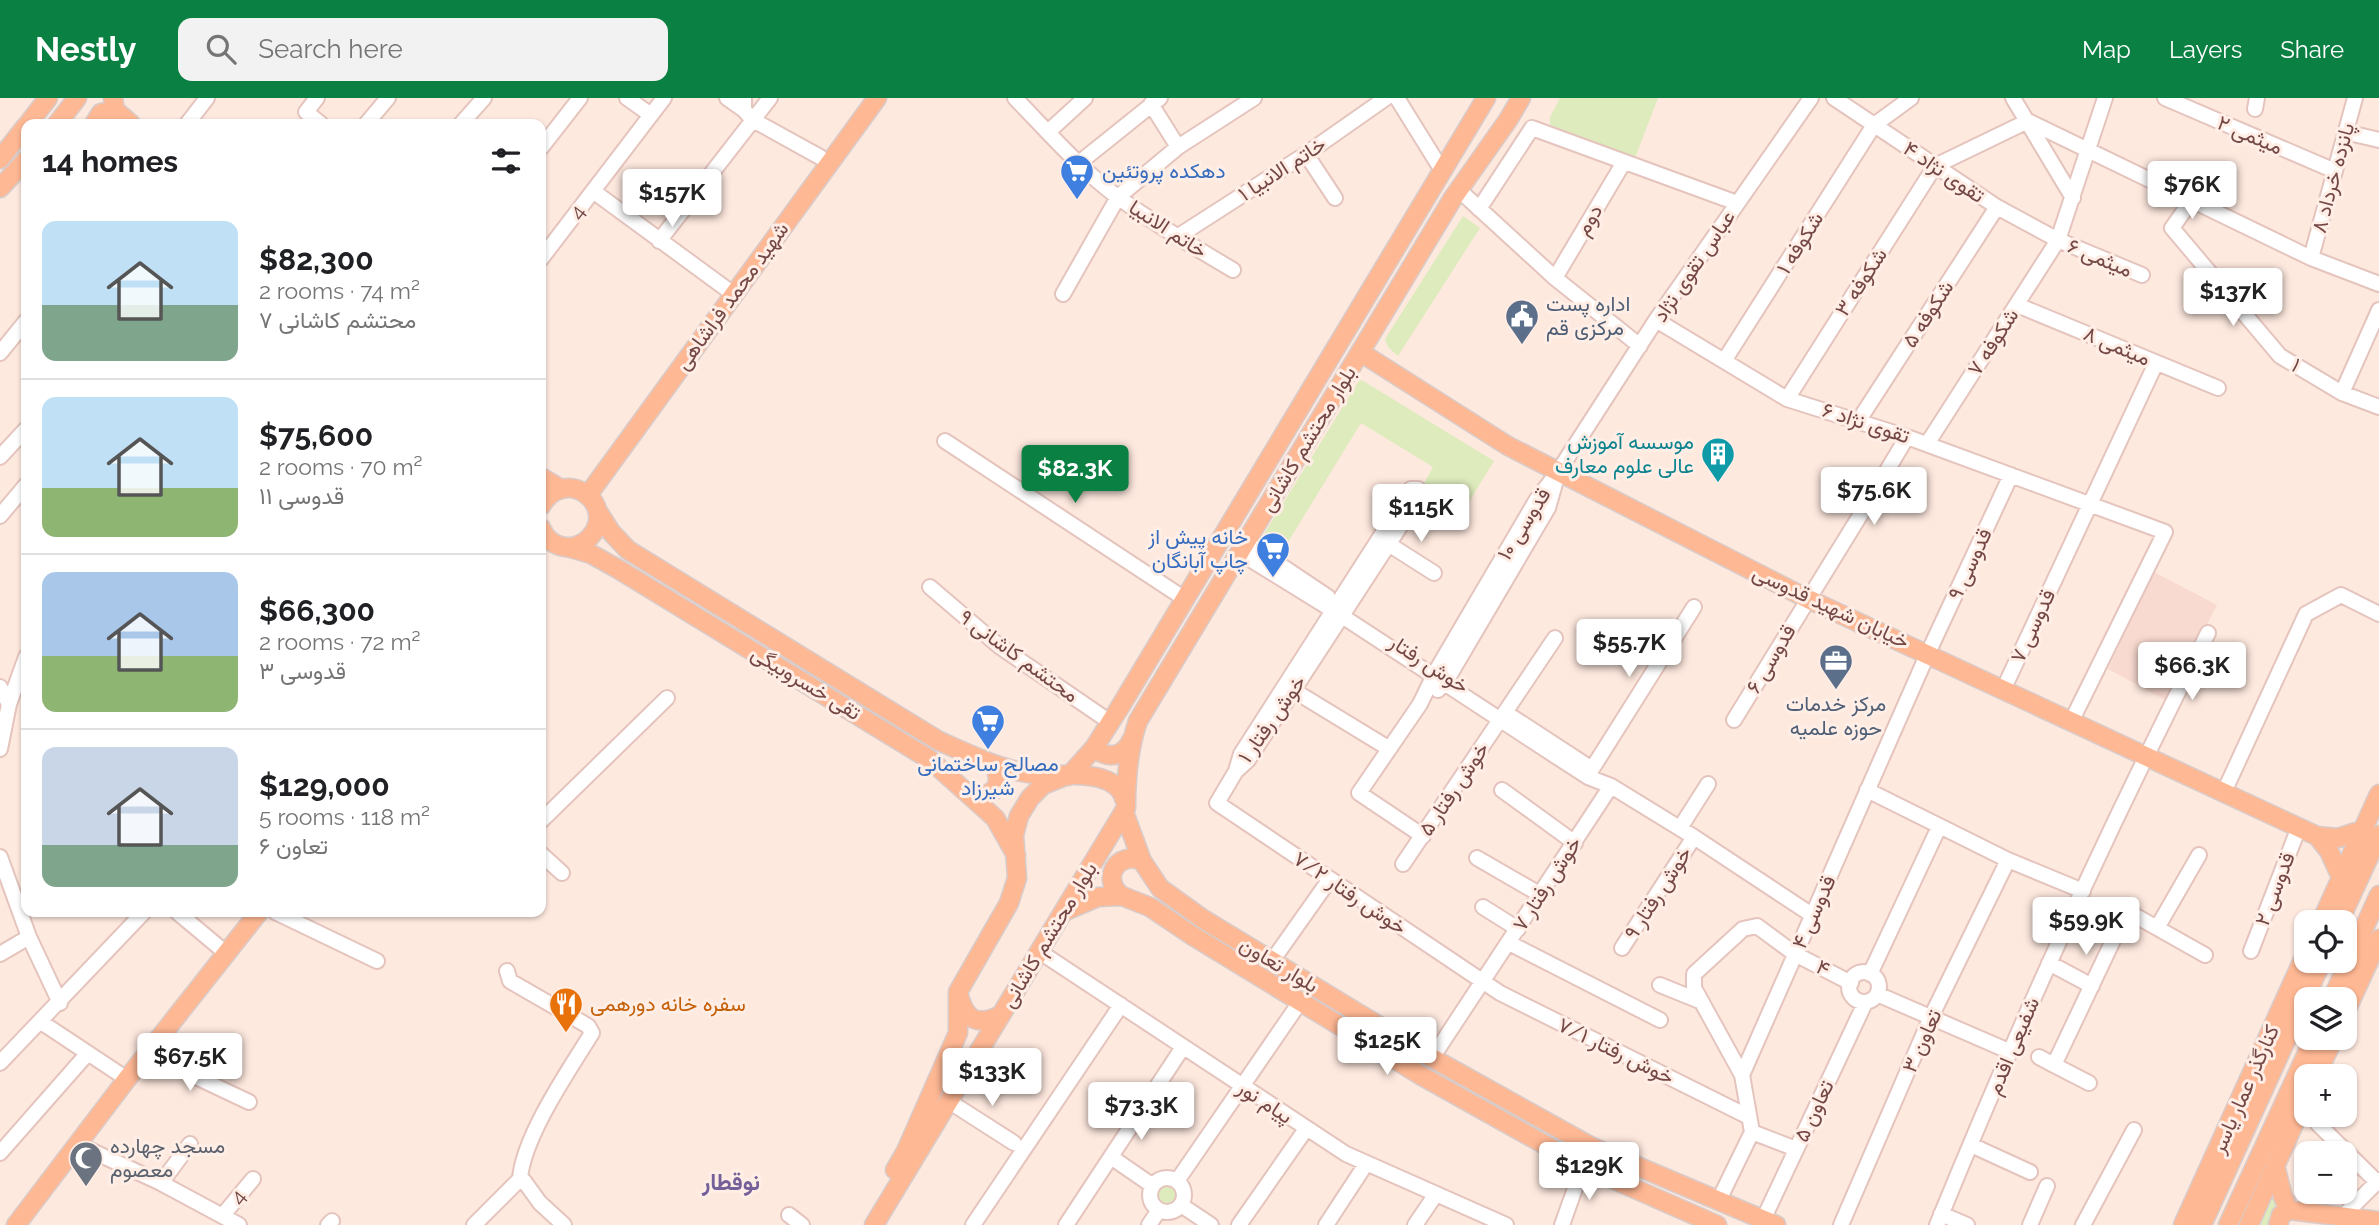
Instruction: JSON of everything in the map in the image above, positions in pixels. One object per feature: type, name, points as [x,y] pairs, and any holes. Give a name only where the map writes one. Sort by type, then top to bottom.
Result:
[{"type":"main road","points":[[32,119],[48,98]]},
{"type":"main road","points":[[61,119],[77,98]]},
{"type":"main road","name":"شهید محمد فراشاهی","points":[[549,542],[576,546],[591,536],[598,519],[592,503],[733,293],[877,98]]},
{"type":"main road","name":"بلوار محتشم کاشانی","points":[[861,1225],[906,1151],[957,1033],[958,992],[1009,903],[1017,878],[1014,835],[1019,816],[1030,798],[1043,785],[1066,776],[1094,748],[1486,98]]},
{"type":"main road","name":"بلوار محتشم کاشانی","points":[[874,1225],[1125,810],[1132,738],[1138,721],[1459,190],[1521,98]]},
{"type":"main road","points":[[97,119],[114,104],[127,119]]},
{"type":"main road","points":[[0,159],[21,133]]},
{"type":"main road","points":[[0,188],[21,165]]},
{"type":"main road","name":"خیابان شهید قدوسی","points":[[1360,352],[1508,446],[1808,599],[2317,836]]},
{"type":"main road","points":[[546,480],[561,489]]},
{"type":"main road","points":[[546,497],[561,489],[570,488],[592,503]]},
{"type":"main road","name":"تقی خسروبیگی","points":[[592,503],[611,532],[628,550],[939,741],[994,765],[1025,773],[1092,775],[1110,782],[1124,796],[1125,810]]},
{"type":"main road","name":"تقی خسروبیگی","points":[[549,542],[591,554],[618,569],[918,752],[974,797],[995,818],[1016,855]]},
{"type":"main road","points":[[1094,748],[1102,754],[1121,754],[1128,748],[1132,738]]},
{"type":"main road","points":[[974,797],[986,796],[996,788],[999,776],[994,765]]},
{"type":"main road","points":[[2343,910],[2371,833],[2379,794]]},
{"type":"main road","name":"بلوار تعاون","points":[[1125,810],[1142,861],[1160,888],[1203,919],[1432,1058],[1592,1147],[1767,1223]]},
{"type":"main road","points":[[2317,836],[2338,838],[2371,833]]},
{"type":"main road","points":[[2326,910],[2341,877],[2371,833]]},
{"type":"main road","points":[[2317,836],[2329,851],[2341,877]]},
{"type":"main road","points":[[1122,896],[1111,881],[1114,868],[1123,859],[1142,861]]},
{"type":"main road","points":[[2337,987],[2379,895]]},
{"type":"main road","points":[[1065,911],[1098,897],[1122,896]]},
{"type":"main road","name":"بلوار تعاون","points":[[1122,896],[1150,907],[1422,1076],[1583,1166],[1717,1225]]},
{"type":"main road","points":[[16,1225],[255,917]]},
{"type":"main road","points":[[2357,987],[2379,939]]},
{"type":"main road","name":"کنارگذر عمار یاسر","points":[[2183,1225],[2297,973]]},
{"type":"main road","points":[[2202,1225],[2317,973]]},
{"type":"main road","points":[[958,992],[968,1016],[985,1021],[1001,1015]]},
{"type":"main road","points":[[2228,1225],[2308,1050]]},
{"type":"main road","points":[[927,1100],[931,1113],[936,1114],[948,1106]]},
{"type":"main road","points":[[2249,1225],[2294,1123]]},
{"type":"main road","points":[[2275,1165],[2289,1210]]},
{"type":"main road","points":[[2278,1225],[2281,1215],[2289,1210],[2379,1221]]},
{"type":"street","points":[[191,119],[208,98]]},
{"type":"street","points":[[315,119],[306,111],[317,98]]},
{"type":"street","points":[[370,119],[388,98]]},
{"type":"street","points":[[465,119],[484,98]]},
{"type":"street","points":[[546,142],[580,98]]},
{"type":"street","points":[[627,98],[651,115]]},
{"type":"street","name":"4","points":[[546,253],[664,98]]},
{"type":"street","points":[[727,98],[820,157]]},
{"type":"street","points":[[659,241],[747,109],[770,98]]},
{"type":"street","points":[[1048,132],[1085,98]]},
{"type":"street","name":"خاتم الانبیا ۱","points":[[1177,237],[1307,154],[1386,98]]},
{"type":"street","points":[[1397,98],[1443,172]]},
{"type":"street","name":"عباس تقوی نژاد","points":[[1559,472],[1656,320],[1811,98]]},
{"type":"street","name":"تقوی نژاد ۴","points":[[1834,98],[1997,207],[2058,240]]},
{"type":"street","points":[[1874,125],[1911,98]]},
{"type":"street","points":[[2013,98],[2073,198]]},
{"type":"street","name":"شکوفه ۷","points":[[1927,444],[2058,240],[2105,98]]},
{"type":"street","name":"میثمی ۲","points":[[2165,98],[2335,172]]},
{"type":"street","name":"پانزده خرداد ۸","points":[[2311,258],[2355,98]]},
{"type":"street","name":"خاتم الانبیا","points":[[1016,99],[1079,163],[1118,197],[1177,237],[1233,270]]},
{"type":"street","points":[[1063,294],[1118,197],[1178,147],[1251,99]]},
{"type":"street","points":[[1079,163],[1155,101],[1178,147]]},
{"type":"street","points":[[2028,121],[2311,258],[2379,284]]},
{"type":"street","points":[[1935,166],[2028,121]]},
{"type":"street","name":"شکوفه ۱","points":[[1724,361],[1874,125]]},
{"type":"street","points":[[1479,209],[1532,128],[1737,203]]},
{"type":"street","points":[[2345,132],[2379,140]]},
{"type":"street","points":[[1307,154],[1335,198]]},
{"type":"street","name":"دوم","points":[[1555,278],[1624,162]]},
{"type":"street","name":"شکوفه ۳","points":[[1787,399],[1935,166]]},
{"type":"street","points":[[1459,190],[1555,278],[1640,346]]},
{"type":"street","points":[[593,191],[733,293]]},
{"type":"street","name":"۱","points":[[2191,201],[2172,228],[2280,356],[2342,393],[2379,407]]},
{"type":"street","name":"شکوفه ۵","points":[[1859,420],[1997,207]]},
{"type":"street","name":"میثمی ۶","points":[[2058,240],[2142,275]]},
{"type":"street","name":"میثمی ۸","points":[[2017,305],[2218,388]]},
{"type":"street","points":[[2342,393],[2379,310]]},
{"type":"street","name":"تقوی نژاد ۶","points":[[1656,320],[1787,399],[1859,420],[2165,532],[2071,720]]},
{"type":"street","points":[[0,353],[21,327]]},
{"type":"street","name":"قدوسی ۷","points":[[2004,688],[2156,363]]},
{"type":"street","points":[[0,457],[21,434]]},
{"type":"street","name":"قدوسی ۶","points":[[1734,720],[1907,437]]},
{"type":"street","points":[[945,441],[1185,599]]},
{"type":"street","name":"قدوسی ۱۰","points":[[1423,836],[1359,793],[1388,748],[1440,678],[1537,499],[1559,472]]},
{"type":"street","name":"قدوسی ۹","points":[[1928,653],[2011,475]]},
{"type":"street","points":[[1411,489],[1418,489],[1418,499],[1390,545],[1340,610],[1411,489]]},
{"type":"street","points":[[0,516],[21,491]]},
{"type":"street","points":[[1390,545],[1433,573]]},
{"type":"street","name":"خوش رفتار","points":[[1243,547],[1440,678],[1592,769],[1611,786]]},
{"type":"street","name":"محتشم کاشانی ۹","points":[[930,587],[999,646],[1110,722]]},
{"type":"street","points":[[2224,792],[2306,614],[2341,595],[2379,614]]},
{"type":"street","points":[[1592,769],[1694,607]]},
{"type":"street","name":"خوش رفتار ۱","points":[[1217,803],[1236,771],[1241,754],[1289,688],[1340,610]]},
{"type":"street","name":"شفیعی اقدم","points":[[1939,1219],[2082,891],[2146,755],[2208,633]]},
{"type":"street","name":"خوش رفتار ۵","points":[[1403,864],[1555,638]]},
{"type":"street","name":"قدوسی ۴","points":[[1742,1075],[1928,653]]},
{"type":"street","points":[[4,706],[21,668]]},
{"type":"street","points":[[0,687],[4,706],[0,749]]},
{"type":"street","points":[[1289,688],[1388,748]]},
{"type":"street","points":[[546,816],[667,698]]},
{"type":"street","name":"خوش رفتار","points":[[1502,716],[1588,777],[1611,786],[1680,828],[1812,915]]},
{"type":"street","points":[[1680,828],[1708,784]]},
{"type":"street","name":"خوش رفتار ۷","points":[[1432,1058],[1611,786]]},
{"type":"street","points":[[1502,790],[1575,843]]},
{"type":"street","points":[[1867,790],[2008,860],[2082,891]]},
{"type":"street","name":"خوش رفتار ۷/۲","points":[[1217,803],[1483,982]]},
{"type":"street","points":[[1870,974],[1939,827]]},
{"type":"street","name":"قدوسی ۲","points":[[2251,951],[2299,827]]},
{"type":"street","name":"خوش رفتار ۹","points":[[1622,948],[1694,837]]},
{"type":"street","points":[[2157,928],[2199,855]]},
{"type":"street","points":[[0,857],[3,880],[60,1003]]},
{"type":"street","points":[[1477,858],[1541,895]]},
{"type":"street","points":[[546,859],[562,873]]},
{"type":"street","name":"تعاون ۳","points":[[1841,1225],[1931,1017],[2008,860]]},
{"type":"street","points":[[1272,961],[1330,879]]},
{"type":"street","points":[[1483,907],[1518,929]]},
{"type":"street","points":[[2054,1065],[2127,911],[2205,956]]},
{"type":"street","points":[[2,1058],[60,1003],[139,917]]},
{"type":"street","points":[[183,917],[226,953]]},
{"type":"street","points":[[285,917],[377,961]]},
{"type":"street","name":"۴","points":[[1702,1002],[1694,988],[1694,974],[1743,929],[1757,926],[1795,954],[1851,983]]},
{"type":"street","points":[[0,954],[29,937]]},
{"type":"street","points":[[1509,943],[1660,1020]]},
{"type":"street","name":"پیام نور","points":[[1040,952],[1346,1154],[1504,1225]]},
{"type":"street","points":[[2049,963],[2092,986]]},
{"type":"street","points":[[474,1225],[520,1179],[521,1162],[535,1132],[592,1034],[588,1026],[510,981],[507,971]]},
{"type":"street","points":[[1871,998],[1879,984],[1874,976],[1860,973],[1852,978],[1849,987],[1852,997],[1871,998],[1931,1017],[2011,1052]]},
{"type":"street","name":"خوش رفتار ۷/۱","points":[[1483,982],[1751,1124]]},
{"type":"street","points":[[1660,985],[1702,1002],[1742,1075],[1751,1124],[1718,1202]]},
{"type":"street","name":"تعاون ۵","points":[[1767,1223],[1796,1149],[1871,998]]},
{"type":"street","points":[[1177,1181],[1300,1002]]},
{"type":"street","points":[[973,1225],[1019,1146],[1121,1005]]},
{"type":"street","points":[[41,1022],[127,1079]]},
{"type":"street","points":[[1066,1225],[1183,1047]]},
{"type":"street","points":[[152,1048],[194,1076],[249,1102]]},
{"type":"street","points":[[0,1153],[88,1053]]},
{"type":"street","points":[[2039,1057],[2089,1083]]},
{"type":"street","points":[[948,1106],[1019,1146]]},
{"type":"street","points":[[1751,1124],[1796,1149]]},
{"type":"street","points":[[2320,1127],[2378,1181],[2343,1216]]},
{"type":"street","points":[[1238,1225],[1306,1129]]},
{"type":"street","points":[[2083,1225],[2134,1130]]},
{"type":"street","points":[[77,1144],[161,1183],[239,1225]]},
{"type":"street","points":[[161,1183],[190,1144]]},
{"type":"street","points":[[1971,1145],[2030,1171]]},
{"type":"street","points":[[1111,1157],[1153,1186]]},
{"type":"street","points":[[1326,1225],[1366,1164]]},
{"type":"street","points":[[1562,1225],[1583,1166]]},
{"type":"street","points":[[1164,1178],[1177,1181],[1184,1194],[1181,1205],[1172,1211],[1159,1210],[1150,1199],[1153,1186],[1164,1178]]},
{"type":"street","name":"4","points":[[223,1215],[253,1179]]},
{"type":"street","points":[[520,1179],[540,1203],[564,1225]]},
{"type":"street","points":[[2030,1225],[2047,1186]]},
{"type":"street","points":[[1415,1225],[1436,1194]]},
{"type":"street","points":[[1181,1205],[1211,1225]]},
{"type":"street","points":[[1149,1225],[1159,1210]]},
{"type":"street","points":[[789,1215],[802,1225]]},
{"type":"street","points":[[1939,1219],[1967,1225]]},
{"type":"shaded area","points":[[2154,572],[2217,605],[2167,701],[2108,669]]},
{"type":"green space","points":[[1560,98],[1658,98],[1635,158],[1550,125],[1550,117]]},
{"type":"green space","points":[[1463,216],[1480,228],[1398,356],[1388,347],[1385,339]]},
{"type":"green space","points":[[1360,379],[1494,461],[1464,510],[1423,485],[1433,467],[1361,423],[1285,547],[1264,534]]},
{"type":"green space","points":[[1167,1184],[1174,1187],[1177,1194],[1174,1201],[1167,1204],[1160,1201],[1157,1194],[1160,1187]]},
{"type":"green space","points":[[2273,1193],[2279,1205],[2271,1214],[2268,1225],[2259,1225]]},
{"type":"place","name":"دهکده پروتئین","points":[[1077,201]]},
{"type":"place","name":"اداره پست مرکزی قم","points":[[1522,346]]},
{"type":"place","name":"موسسه آموزش عالی علوم معارف","points":[[1718,484]]},
{"type":"place","name":"خانه پیش از چاپ آبانگان","points":[[1273,579]]},
{"type":"place","name":"مرکز خدمات حوزه علمیه","points":[[1836,691]]},
{"type":"place","name":"مصالح ساختمانی شیرزاد","points":[[988,751]]},
{"type":"place","name":"سفره خانه دورهمی","points":[[566,1034]]},
{"type":"place","name":"مسجد چهارده معصوم","points":[[86,1188]]},
{"type":"district","name":"نوقطار","points":[[731,1182]]}]
